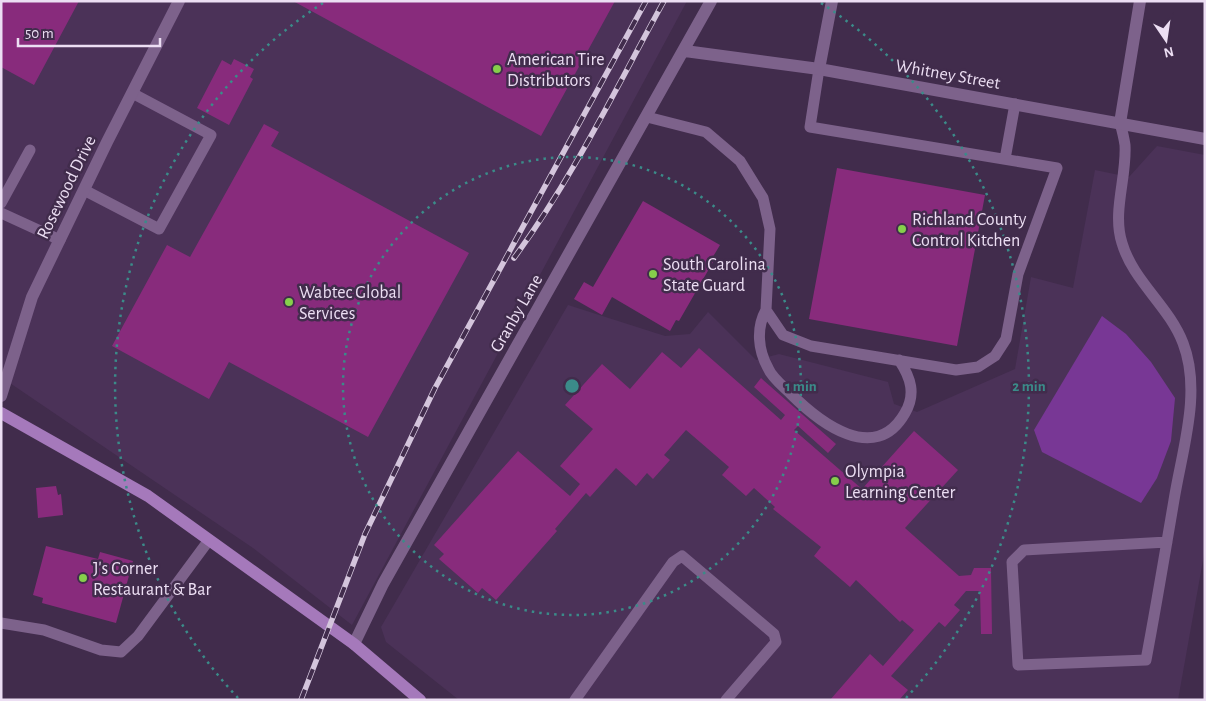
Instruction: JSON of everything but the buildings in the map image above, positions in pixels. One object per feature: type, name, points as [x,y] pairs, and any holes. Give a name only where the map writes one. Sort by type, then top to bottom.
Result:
[{"type":"main road","points":[[1,413],[148,496],[354,644],[420,700]]},
{"type":"street","name":"Rosewood Drive","points":[[1,396],[32,297],[179,1]]},
{"type":"street","name":"Granby Lane","points":[[354,644],[383,584],[711,1]]},
{"type":"street","points":[[819,69],[832,1]]},
{"type":"street","points":[[1120,123],[1140,1]]},
{"type":"street","name":"Whitney Street","points":[[685,50],[819,69],[1205,139]]},
{"type":"lane","points":[[766,310],[783,335],[811,346],[956,370],[978,367],[995,356],[1006,338],[1018,274],[1057,168],[810,127],[819,69]]},
{"type":"lane","points":[[84,190],[159,229],[210,135],[132,93]]},
{"type":"lane","points":[[1005,160],[1015,104]]},
{"type":"lane","points":[[647,117],[706,132],[740,161],[763,198],[770,229],[766,310],[760,321],[759,334],[768,370],[812,414],[846,434],[862,438],[876,437],[891,429],[903,416],[912,393],[908,374],[900,360]]},
{"type":"lane","points":[[1120,123],[1125,145],[1118,221],[1121,243],[1132,267],[1171,319],[1183,344],[1189,368],[1190,398],[1186,445],[1168,542],[1146,660],[1018,665],[1012,562],[1024,550],[1168,542]]},
{"type":"lane","points":[[1,203],[30,150]]},
{"type":"lane","points":[[1,213],[60,240]]},
{"type":"lane","points":[[1,623],[44,630],[101,650],[121,652],[138,636],[209,540]]},
{"type":"lane","points":[[575,700],[673,562],[682,556],[774,634],[776,639],[776,642],[726,700]]},
{"type":"shaded area","points":[[1,1],[687,1],[352,625],[253,548],[1,377]]},
{"type":"shaded area","name":"Olympia Learning Center","points":[[1157,146],[1205,155],[1205,549],[1178,700],[459,700],[386,642],[381,627],[568,305],[665,336],[690,334],[708,312],[756,360],[779,354],[888,382],[894,404],[917,412],[1015,369],[1031,277],[1073,288],[1095,170],[1129,177]]},
{"type":"shaded area","points":[[1102,316],[1126,334],[1151,362],[1175,398],[1171,441],[1157,478],[1141,503],[1042,452],[1034,430]]},
{"type":"railway","points":[[301,700],[365,534],[435,388],[646,1]]},
{"type":"railway","points":[[514,258],[575,164],[664,1]]},
{"type":"place","name":"American Tire Distributors","points":[[497,69]]},
{"type":"place","name":"Richland County Control Kitchen","points":[[902,229]]},
{"type":"place","name":"South Carolina State Guard","points":[[653,274]]},
{"type":"place","name":"Wabtec Global Services","points":[[289,302]]},
{"type":"place","name":"Olympia Learning Center","points":[[835,481]]},
{"type":"place","name":"J's Corner Restaurant & Bar","points":[[83,578]]}]
